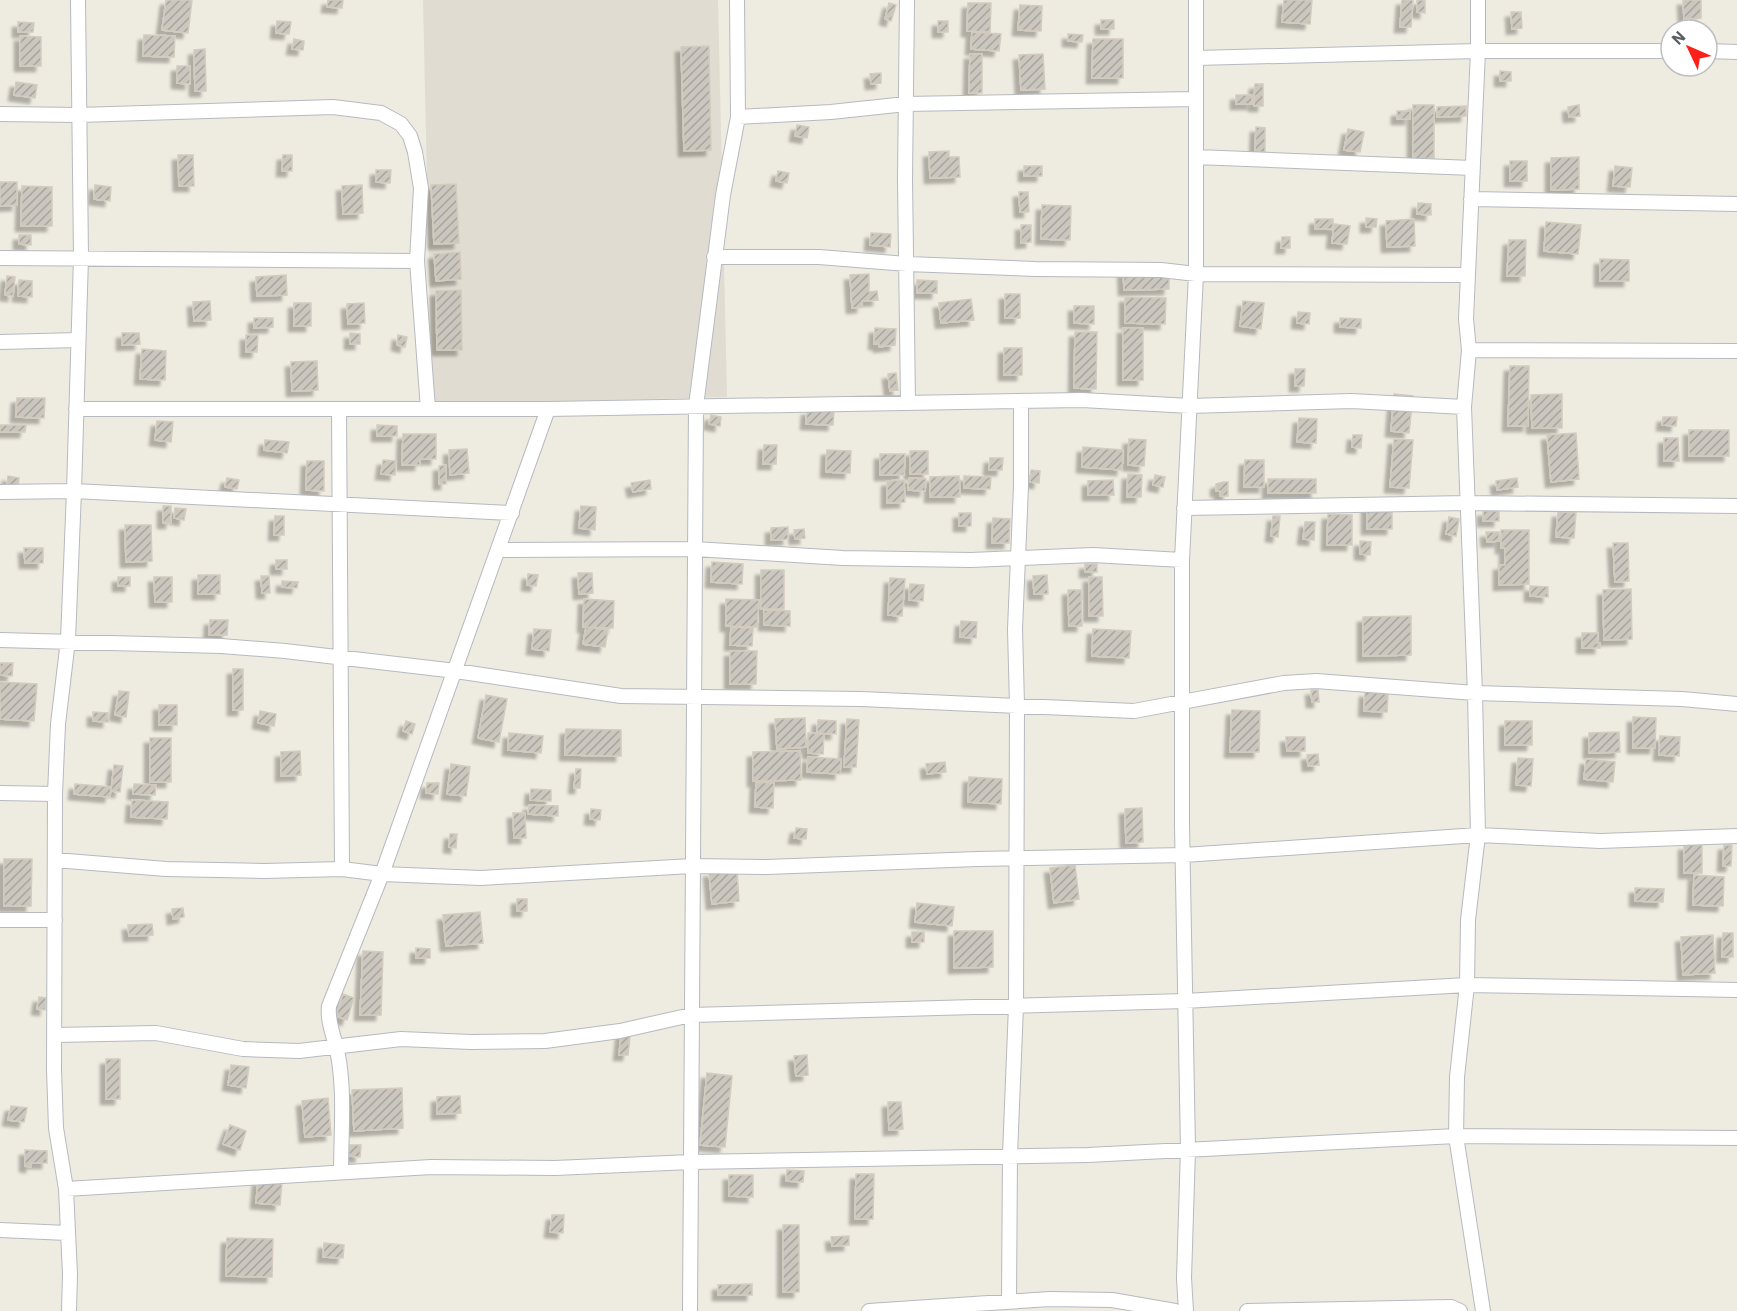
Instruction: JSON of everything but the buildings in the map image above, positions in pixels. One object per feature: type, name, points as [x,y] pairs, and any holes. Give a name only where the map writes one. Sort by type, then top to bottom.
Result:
[{"type":"street","points":[[69,1311],[70,1274],[66,1188],[56,1128],[55,794],[58,724],[68,640],[81,257],[78,0]]},
{"type":"street","points":[[690,1311],[696,406],[714,257],[738,117],[737,0]]},
{"type":"street","points":[[907,0],[908,403]]},
{"type":"street","points":[[1186,1311],[1184,1278],[1188,1150],[1182,561],[1196,273],[1196,0]]},
{"type":"street","points":[[1478,0],[1478,51],[1467,275],[1466,319],[1469,350],[1464,407],[1478,834],[1468,920],[1467,985],[1457,1077],[1456,1136],[1483,1311]]},
{"type":"street","points":[[1196,58],[1478,51],[1659,51]]},
{"type":"street","points":[[1719,51],[1737,52]]},
{"type":"street","points":[[738,117],[831,112],[906,104],[1196,99]]},
{"type":"street","points":[[0,114],[79,115],[333,107],[381,113],[401,124],[410,136],[421,188],[417,261],[428,409]]},
{"type":"street","points":[[1196,157],[1473,168]]},
{"type":"street","points":[[1471,198],[1737,204]]},
{"type":"street","points":[[714,257],[819,257],[907,264],[1035,269],[1161,270],[1196,273],[1467,275]]},
{"type":"street","points":[[0,258],[417,261]]},
{"type":"street","points":[[0,342],[78,339]]},
{"type":"street","points":[[1469,350],[1737,351]]},
{"type":"street","points":[[76,409],[548,409],[1021,401],[1119,401],[1190,406],[1351,401],[1464,407]]},
{"type":"street","points":[[1009,1300],[1010,1155],[1016,1006],[1017,705],[1014,629],[1021,401]]},
{"type":"street","points":[[339,409],[342,868]]},
{"type":"street","points":[[341,1172],[341,1095],[336,1047],[327,1017],[329,1006],[382,874],[500,550],[548,409]]},
{"type":"street","points":[[0,492],[74,492],[512,513]]},
{"type":"street","points":[[1184,508],[1468,503],[1737,506]]},
{"type":"street","points":[[500,550],[695,549],[843,558],[1017,559],[1093,555],[1182,561]]},
{"type":"street","points":[[0,640],[68,640],[221,646],[456,671],[601,695],[1017,705],[1134,711],[1284,683],[1316,681],[1475,693],[1682,699],[1737,704]]},
{"type":"street","points":[[0,793],[55,794]]},
{"type":"street","points":[[55,860],[166,869],[264,871],[342,868],[382,874],[481,878],[692,866],[767,867],[977,859],[1184,855],[1478,834],[1600,841],[1737,836]]},
{"type":"street","points":[[0,920],[55,920]]},
{"type":"street","points":[[55,1035],[156,1033],[243,1049],[299,1051],[401,1039],[471,1042],[545,1041],[620,1031],[691,1015],[1185,1001],[1467,985],[1737,990]]},
{"type":"street","points":[[66,1188],[431,1167],[555,1168],[691,1162],[938,1159],[1188,1150],[1456,1136],[1737,1138]]},
{"type":"street","points":[[0,1230],[67,1233]]},
{"type":"street","points":[[869,1311],[1009,1300],[1112,1300],[1175,1311]]},
{"type":"street","points":[[1247,1311],[1451,1307],[1460,1311]]},
{"type":"shaded area","points":[[423,0],[718,0],[727,397],[432,405]]}]
